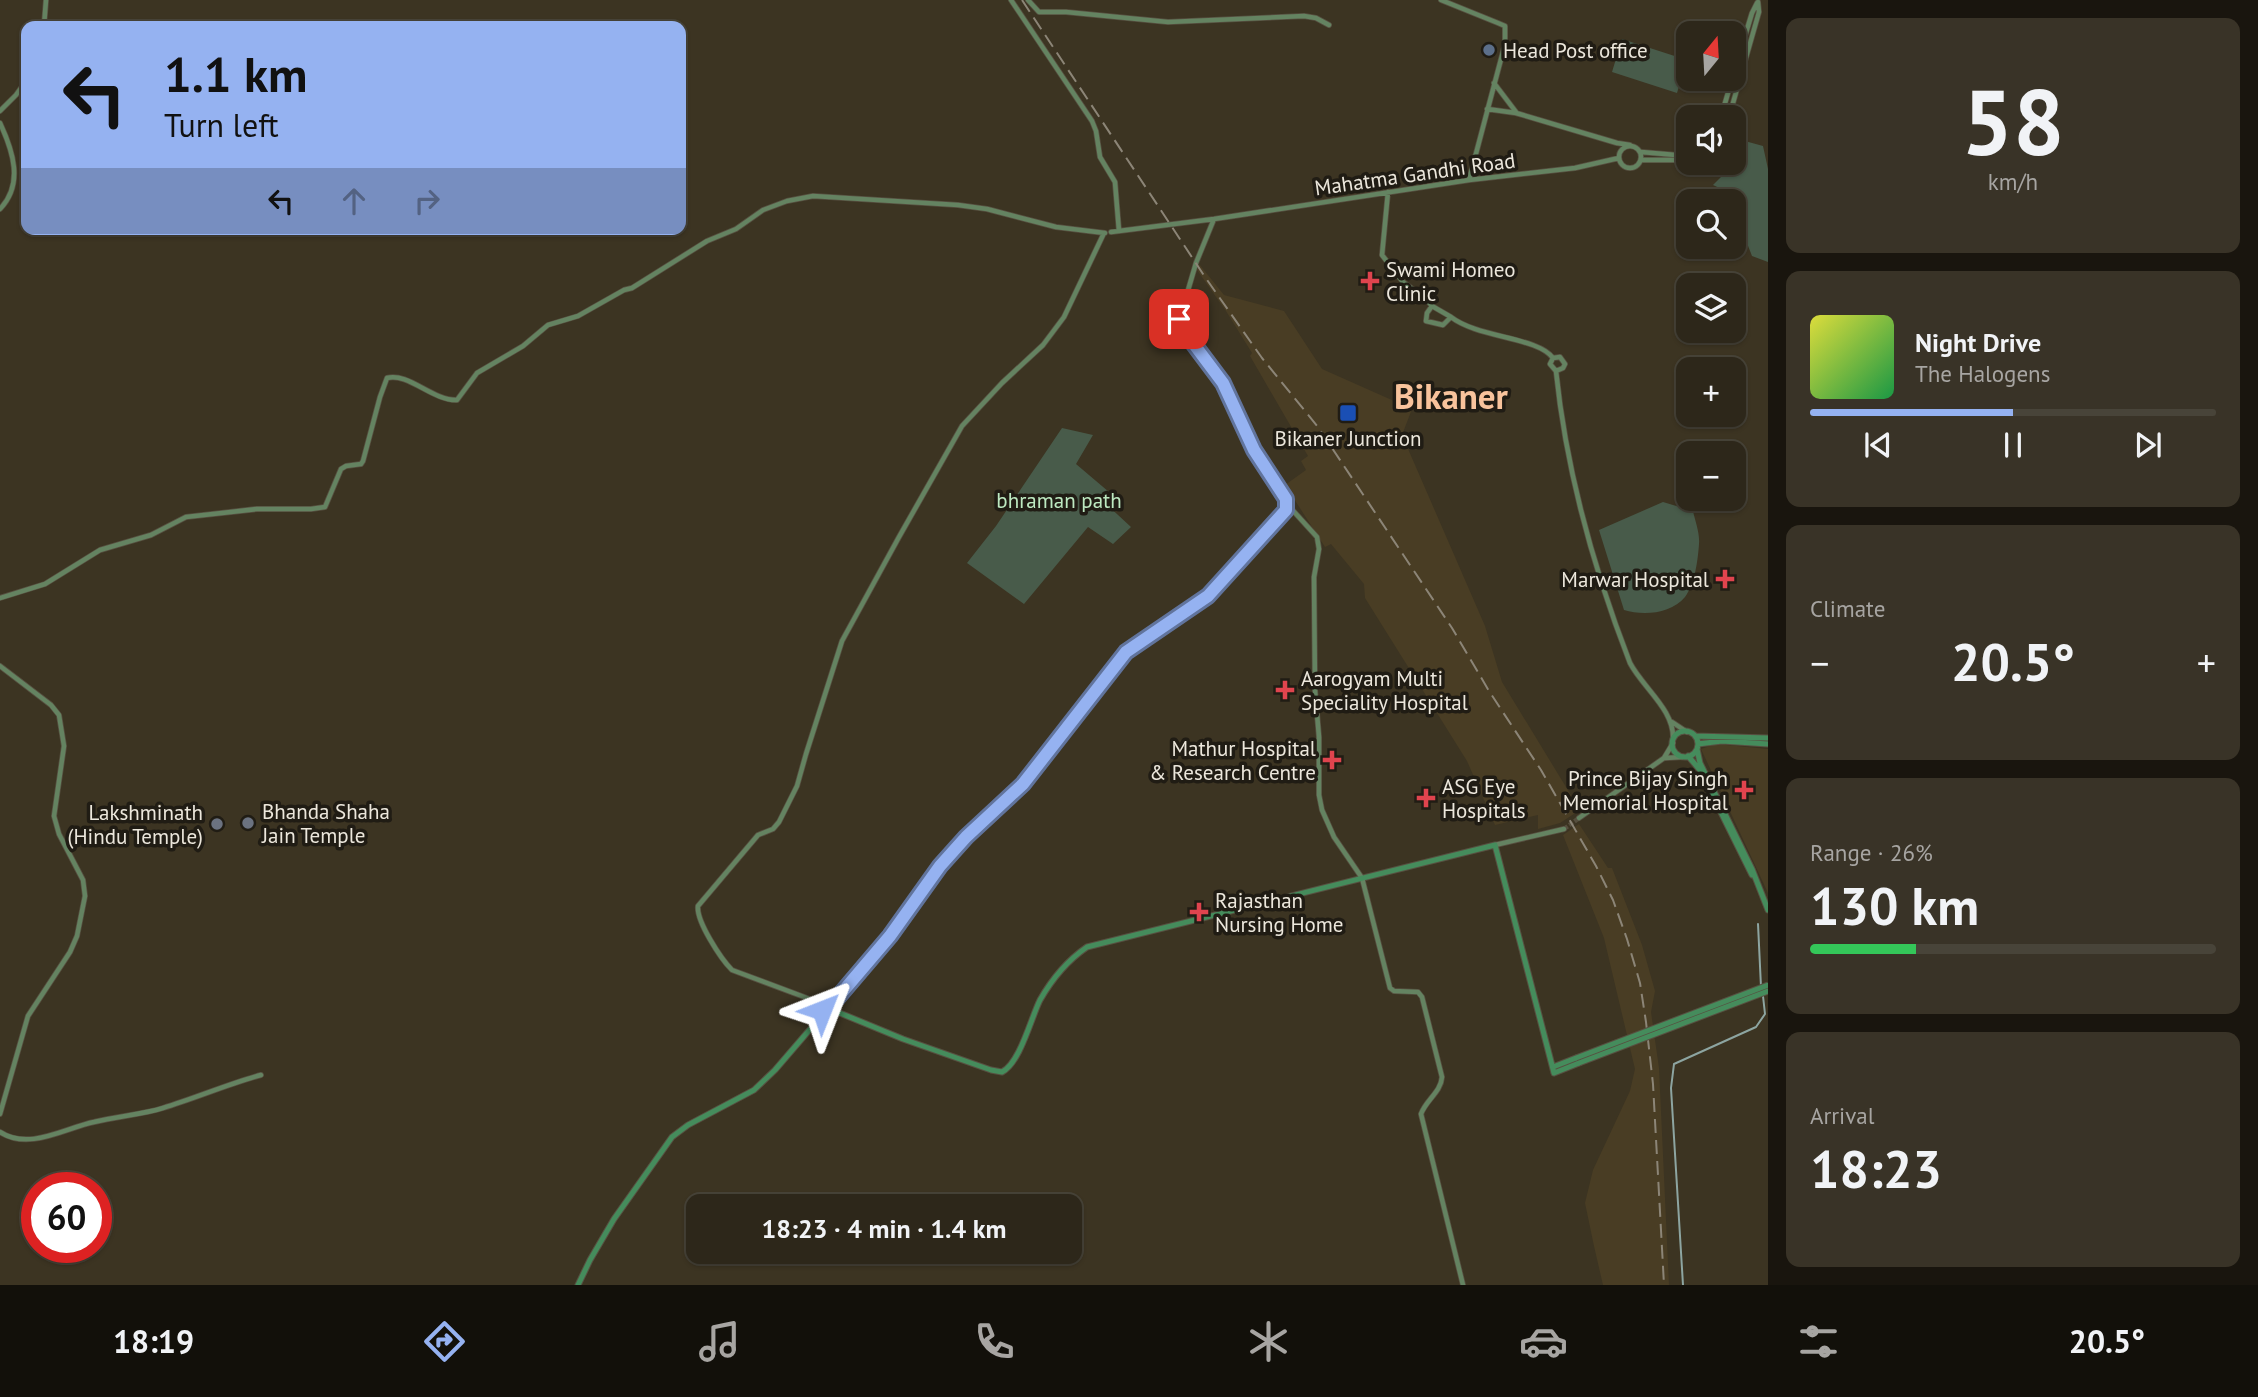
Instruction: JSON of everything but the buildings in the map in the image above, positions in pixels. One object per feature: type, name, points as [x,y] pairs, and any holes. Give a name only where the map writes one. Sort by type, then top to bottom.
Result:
[{"type":"main road","points":[[1754,877],[1700,770],[1686,757],[1675,752],[1673,741],[1679,733],[1687,732],[1695,736],[1768,741]]},
{"type":"main road","points":[[1695,736],[1700,763],[1747,858],[1768,909]]},
{"type":"main road","points":[[1686,757],[1698,746],[1722,741],[1768,741]]},
{"type":"main road","points":[[835,1011],[903,1039],[1002,1072],[1008,1069],[1014,1060],[1048,988],[1071,958],[1087,947],[1494,845],[1553,1070],[1768,991]]},
{"type":"main road","points":[[1578,1061],[1768,985]]},
{"type":"main road","points":[[578,1285],[614,1219],[672,1137],[682,1128],[754,1090],[824,1013],[823,1004],[829,1001],[833,1003],[835,1011]]},
{"type":"main road","points":[[824,1013],[830,1015],[835,1011]]},
{"type":"street","points":[[44,21],[46,0]]},
{"type":"street","points":[[1011,0],[1092,121],[1100,157],[1115,181],[1119,231]]},
{"type":"street","points":[[1028,0],[1039,12],[1066,12],[1138,21],[1310,16],[1329,24]]},
{"type":"street","points":[[1441,0],[1505,26],[1506,37],[1469,180]]},
{"type":"street","points":[[1746,33],[1758,1]]},
{"type":"street","points":[[1732,105],[1759,12],[1758,1]]},
{"type":"street","points":[[1494,83],[1516,113]]},
{"type":"street","points":[[0,111],[21,88]]},
{"type":"street","points":[[1488,109],[1516,113],[1630,145],[1638,148],[1641,160],[1639,165],[1631,168],[1623,166],[1619,158],[1621,150],[1630,145]]},
{"type":"street","points":[[0,123],[13,155],[15,173],[8,200],[0,209]]},
{"type":"street","points":[[1641,152],[1676,155]]},
{"type":"street","name":"Mahatma Gandhi Road","points":[[0,597],[45,584],[100,550],[151,535],[186,517],[257,509],[325,507],[341,469],[361,464],[363,461],[387,378],[397,376],[429,393],[457,400],[477,373],[523,346],[548,325],[578,316],[632,288],[707,241],[736,229],[763,210],[787,201],[813,196],[937,203],[987,209],[1056,227],[1106,233],[1469,180],[1575,168],[1619,158]]},
{"type":"street","points":[[1641,160],[1676,160]]},
{"type":"street","points":[[1388,192],[1382,255],[1403,282],[1432,306],[1462,325],[1535,345],[1547,351],[1553,358]]},
{"type":"street","points":[[1214,219],[1196,263],[1179,321],[1223,383],[1254,450],[1287,504],[1317,537],[1319,543],[1314,577],[1319,795],[1322,810],[1334,837],[1362,878],[1390,988],[1394,991],[1418,992],[1422,997],[1442,1083],[1421,1114],[1463,1285]]},
{"type":"street","points":[[823,1004],[732,970],[724,962],[698,915],[698,906],[758,835],[773,829],[779,821],[797,786],[842,641],[899,537],[962,426],[1002,383],[1043,345],[1063,317],[1106,233]]},
{"type":"street","points":[[1432,306],[1426,321],[1443,325],[1451,317]]},
{"type":"street","points":[[1560,357],[1565,364],[1563,368],[1556,370],[1551,367],[1553,358],[1560,357]]},
{"type":"street","points":[[1556,370],[1563,428],[1594,559],[1611,612],[1637,676],[1671,722],[1687,732]]},
{"type":"street","points":[[833,1003],[890,936],[940,866],[966,837],[1023,784],[1126,652],[1191,610],[1214,591],[1255,542],[1283,514],[1287,504]]},
{"type":"street","points":[[0,666],[51,705],[59,715],[64,746],[54,816],[59,834],[80,872],[85,896],[74,945],[29,1016],[0,1114]]},
{"type":"street","points":[[1664,758],[1673,741],[1671,722]]},
{"type":"street","points":[[1579,818],[1664,758],[1686,757]]},
{"type":"street","points":[[1494,845],[1564,829]]},
{"type":"street","points":[[0,1132],[21,1139],[42,1138],[95,1121],[162,1109],[261,1075]]},
{"type":"shaded area","points":[[1199,264],[1224,295],[1284,311],[1322,369],[1412,409],[1402,435],[1485,626],[1502,682],[1580,810],[1560,823],[1538,829],[1538,815],[1495,825],[1467,761],[1365,598],[1364,584],[1331,544],[1325,547],[1285,485],[1306,470],[1301,461],[1308,456],[1250,356],[1252,353],[1197,270]]},
{"type":"shaded area","name":"Prince Bijay Singh Memorial Hospital","points":[[1716,744],[1768,749],[1768,893],[1701,749]]},
{"type":"shaded area","points":[[1579,824],[1608,868],[1612,868],[1642,945],[1655,991],[1651,1012],[1659,1068],[1669,1285],[1603,1285],[1585,1203],[1593,1170],[1630,1091],[1635,1069],[1604,938],[1563,835]]},
{"type":"green space","points":[[1622,39],[1676,56],[1677,93],[1612,72]]},
{"type":"green space","points":[[1746,141],[1763,146],[1768,169],[1768,262],[1752,256],[1746,241],[1746,189],[1722,189],[1713,185],[1721,177],[1746,175]]},
{"type":"green space","name":"bhraman path","points":[[1062,428],[1093,435],[1076,464],[1109,492],[1104,502],[1131,527],[1113,544],[1088,527],[1024,604],[967,563],[996,526]]},
{"type":"green space","points":[[1663,502],[1676,506],[1676,511],[1693,511],[1699,540],[1697,564],[1685,597],[1672,607],[1656,612],[1624,610],[1599,530]]},
{"type":"waterway","points":[[1758,924],[1761,987]]},
{"type":"waterway","points":[[1683,1285],[1671,1088],[1674,1064],[1756,1027],[1765,1014],[1763,996]]},
{"type":"tunnel","points":[[1564,829],[1579,818]]},
{"type":"railway","points":[[1022,0],[1205,277],[1262,358],[1318,427],[1452,628],[1489,691],[1541,770],[1613,900],[1640,983],[1646,1022],[1653,1084],[1664,1285]]},
{"type":"place","name":"Head Post office","points":[[1489,50]]},
{"type":"place","name":"Swami Homeo Clinic","points":[[1370,281]]},
{"type":"place","name":"Bikaner Junction","points":[[1348,413]]},
{"type":"place","name":"Marwar Hospital","points":[[1725,579]]},
{"type":"place","name":"Aarogyam Multi Speciality Hospital","points":[[1285,690]]},
{"type":"place","name":"Mathur Hospital & Research Centre","points":[[1332,760]]},
{"type":"place","name":"Prince Bijay Singh Memorial Hospital","points":[[1744,790]]},
{"type":"place","name":"ASG Eye Hospitals","points":[[1426,798]]},
{"type":"place","name":"Bhanda Shaha Jain Temple","points":[[248,823]]},
{"type":"place","name":"Lakshminath (Hindu Temple)","points":[[217,824]]},
{"type":"place","name":"Rajasthan Nursing Home","points":[[1199,912]]},
{"type":"district","name":"Bikaner","points":[[1451,396]]},
{"type":"route","points":[[822,1010],[824,1003],[833,1003],[890,936],[940,866],[966,837],[1023,784],[1126,652],[1191,610],[1214,591],[1286,510],[1286,499],[1254,450],[1223,383],[1187,335],[1179,319]]}]
